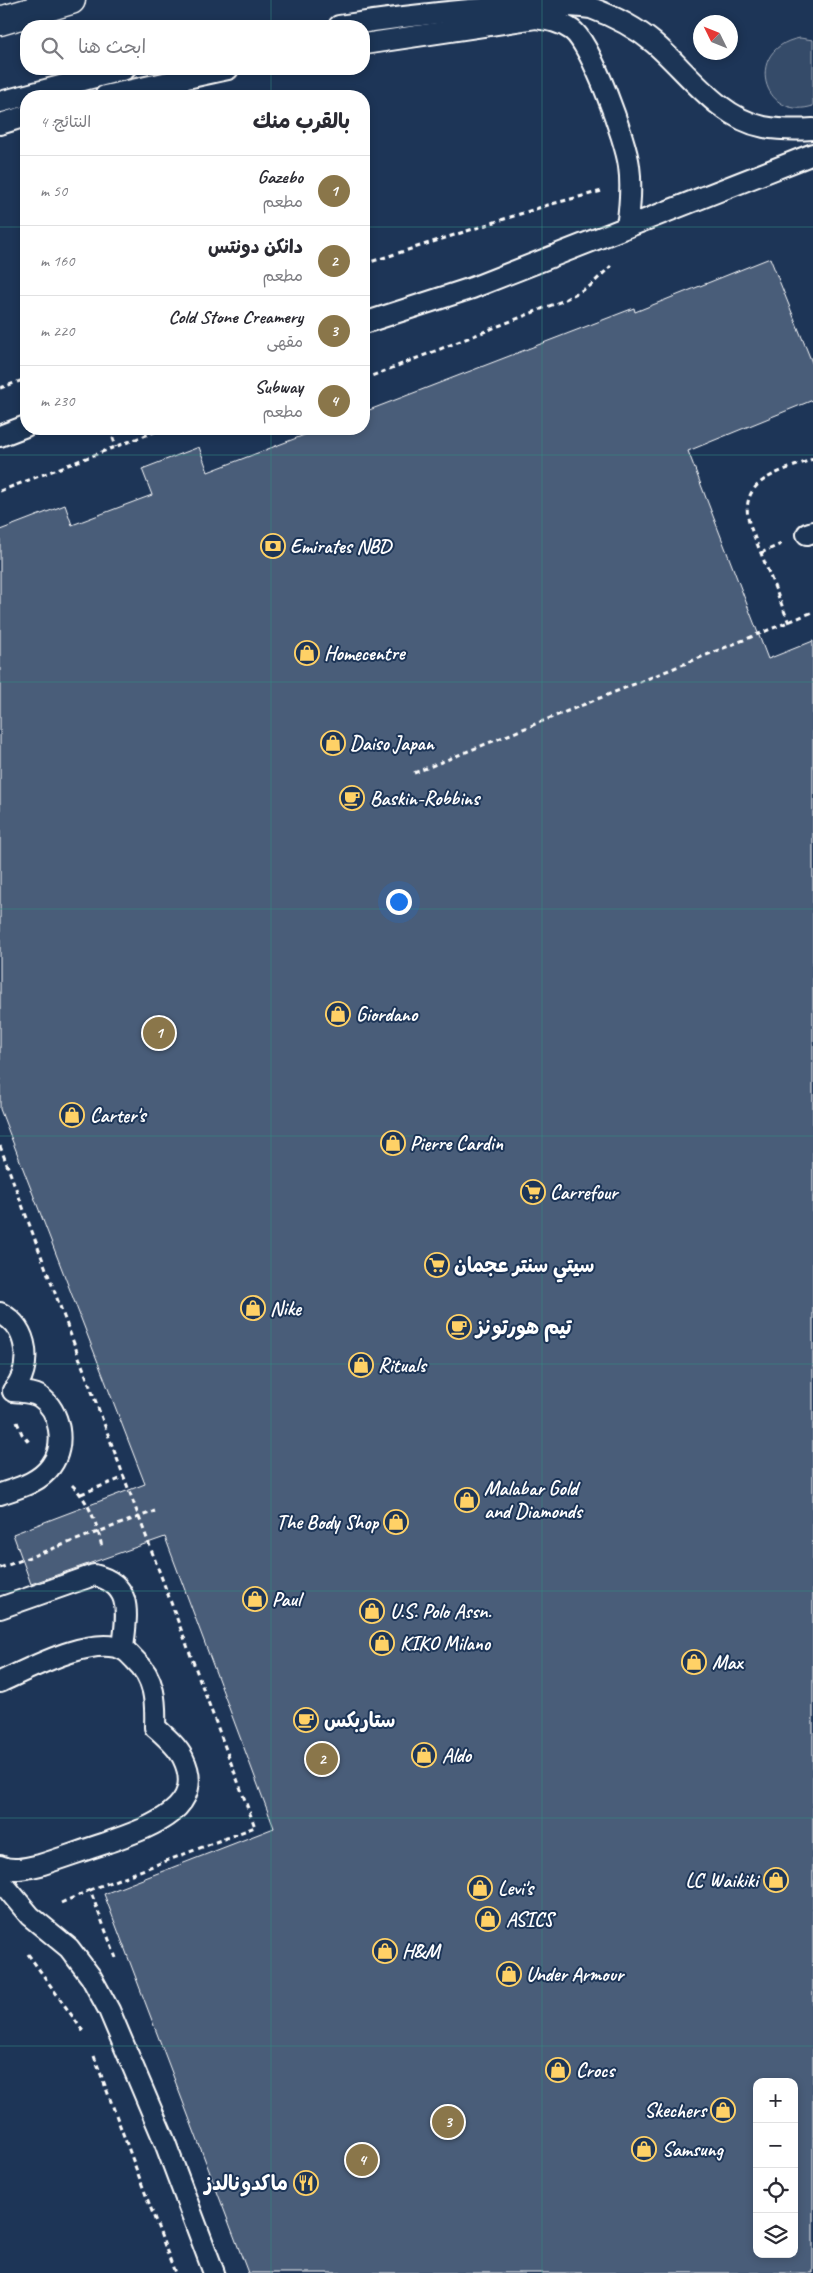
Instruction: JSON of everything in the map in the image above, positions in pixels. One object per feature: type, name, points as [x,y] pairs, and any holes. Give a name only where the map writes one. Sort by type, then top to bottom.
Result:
[{"type":"main road","points":[[0,20],[72,0]]},
{"type":"lane","points":[[370,21],[482,4],[516,1],[552,1],[588,7],[622,21],[653,42],[710,96],[734,115],[762,127],[793,130],[813,129]]},
{"type":"lane","points":[[370,43],[536,18],[555,21],[573,30],[585,45],[624,144],[631,184],[631,203],[626,227]]},
{"type":"lane","points":[[45,90],[102,75]]},
{"type":"lane","points":[[132,90],[201,75]]},
{"type":"lane","points":[[0,102],[20,97]]},
{"type":"lane","points":[[0,124],[20,118]]},
{"type":"lane","points":[[370,320],[472,288],[813,154]]},
{"type":"lane","points":[[0,436],[20,428]]},
{"type":"lane","points":[[0,1313],[14,1321],[24,1348],[25,1371],[13,1391],[38,1396],[54,1412],[59,1430],[59,1448],[51,1466],[39,1478],[0,1494]]},
{"type":"lane","points":[[0,1608],[94,1575],[108,1579],[124,1596],[126,1615],[124,1649]]},
{"type":"lane","points":[[0,1682],[78,1648],[102,1646],[124,1649],[144,1668],[154,1691],[155,1727],[172,1743],[183,1758],[189,1780],[183,1801],[168,1817],[148,1828],[40,1865],[23,1868],[0,1866]]},
{"type":"lane","points":[[0,1880],[30,1916],[69,1948],[82,1963],[96,1986],[109,2010],[164,2140],[214,2273]]},
{"type":"path","points":[[370,262],[548,205],[631,184]]},
{"type":"path","points":[[370,378],[569,298],[590,286],[616,263]]},
{"type":"path","points":[[0,388],[20,381]]},
{"type":"path","points":[[112,435],[116,446]]},
{"type":"path","points":[[0,491],[146,435]]},
{"type":"path","points":[[789,623],[750,526],[746,514],[747,500],[751,492],[763,479],[813,459]]},
{"type":"path","points":[[414,773],[813,612]]},
{"type":"path","points":[[81,1494],[125,1477]]},
{"type":"path","points":[[0,1568],[155,1511]]},
{"type":"path","points":[[23,1947],[86,2035]]},
{"type":"path","points":[[93,2054],[175,2273]]},
{"type":"shaded area","points":[[800,38],[813,40],[813,106],[795,108],[781,104],[771,94],[766,82],[766,68],[771,55],[782,44]]},
{"type":"building","name":"سيتي سنتر عجمان","points":[[770,258],[813,365],[813,400],[688,451],[768,659],[813,641],[813,2273],[248,2273],[104,1894],[274,1828],[165,1537],[31,1584],[13,1534],[145,1484],[0,1109],[0,530],[65,505],[72,525],[152,495],[142,469],[199,447],[208,472],[304,435],[370,435],[370,410],[634,308],[635,312]]},
{"type":"place","name":"Emirates NBD","points":[[273,546]]},
{"type":"place","name":"Homecentre","points":[[307,653]]},
{"type":"place","name":"Daiso Japan","points":[[333,743]]},
{"type":"place","name":"Baskin-Robbins","points":[[352,798]]},
{"type":"place","name":"Giordano","points":[[338,1014]]},
{"type":"place","name":"Gazebo","points":[[159,1033]]},
{"type":"place","name":"Carter's","points":[[72,1115]]},
{"type":"place","name":"Pierre Cardin","points":[[393,1143]]},
{"type":"place","name":"Carrefour","points":[[533,1192]]},
{"type":"place","name":"سيتي سنتر عجمان","points":[[437,1265]]},
{"type":"place","name":"Nike","points":[[253,1308]]},
{"type":"place","name":"تيم هورتونز","points":[[459,1327]]},
{"type":"place","name":"Rituals","points":[[361,1365]]},
{"type":"place","name":"Malabar Gold and Diamonds","points":[[467,1500]]},
{"type":"place","name":"The Body Shop","points":[[396,1522]]},
{"type":"place","name":"Paul","points":[[255,1599]]},
{"type":"place","name":"U.S. Polo Assn.","points":[[372,1611]]},
{"type":"place","name":"KIKO Milano","points":[[382,1643]]},
{"type":"place","name":"Max","points":[[694,1662]]},
{"type":"place","name":"ستاربكس","points":[[306,1720]]},
{"type":"place","name":"Aldo","points":[[424,1755]]},
{"type":"place","name":"دانكن دونتس","points":[[322,1759]]},
{"type":"place","name":"LC Waikiki","points":[[776,1880]]},
{"type":"place","name":"Levi's","points":[[480,1888]]},
{"type":"place","name":"ASICS","points":[[488,1919]]},
{"type":"place","name":"H&M","points":[[385,1951]]},
{"type":"place","name":"Under Armour","points":[[509,1974]]},
{"type":"place","name":"Crocs","points":[[558,2070]]},
{"type":"place","name":"Skechers","points":[[723,2110]]},
{"type":"place","name":"Cold Stone Creamery","points":[[448,2122]]},
{"type":"place","name":"Samsung","points":[[644,2149]]},
{"type":"place","name":"Subway","points":[[362,2160]]},
{"type":"place","name":"ماكدونالدز","points":[[306,2183]]}]
